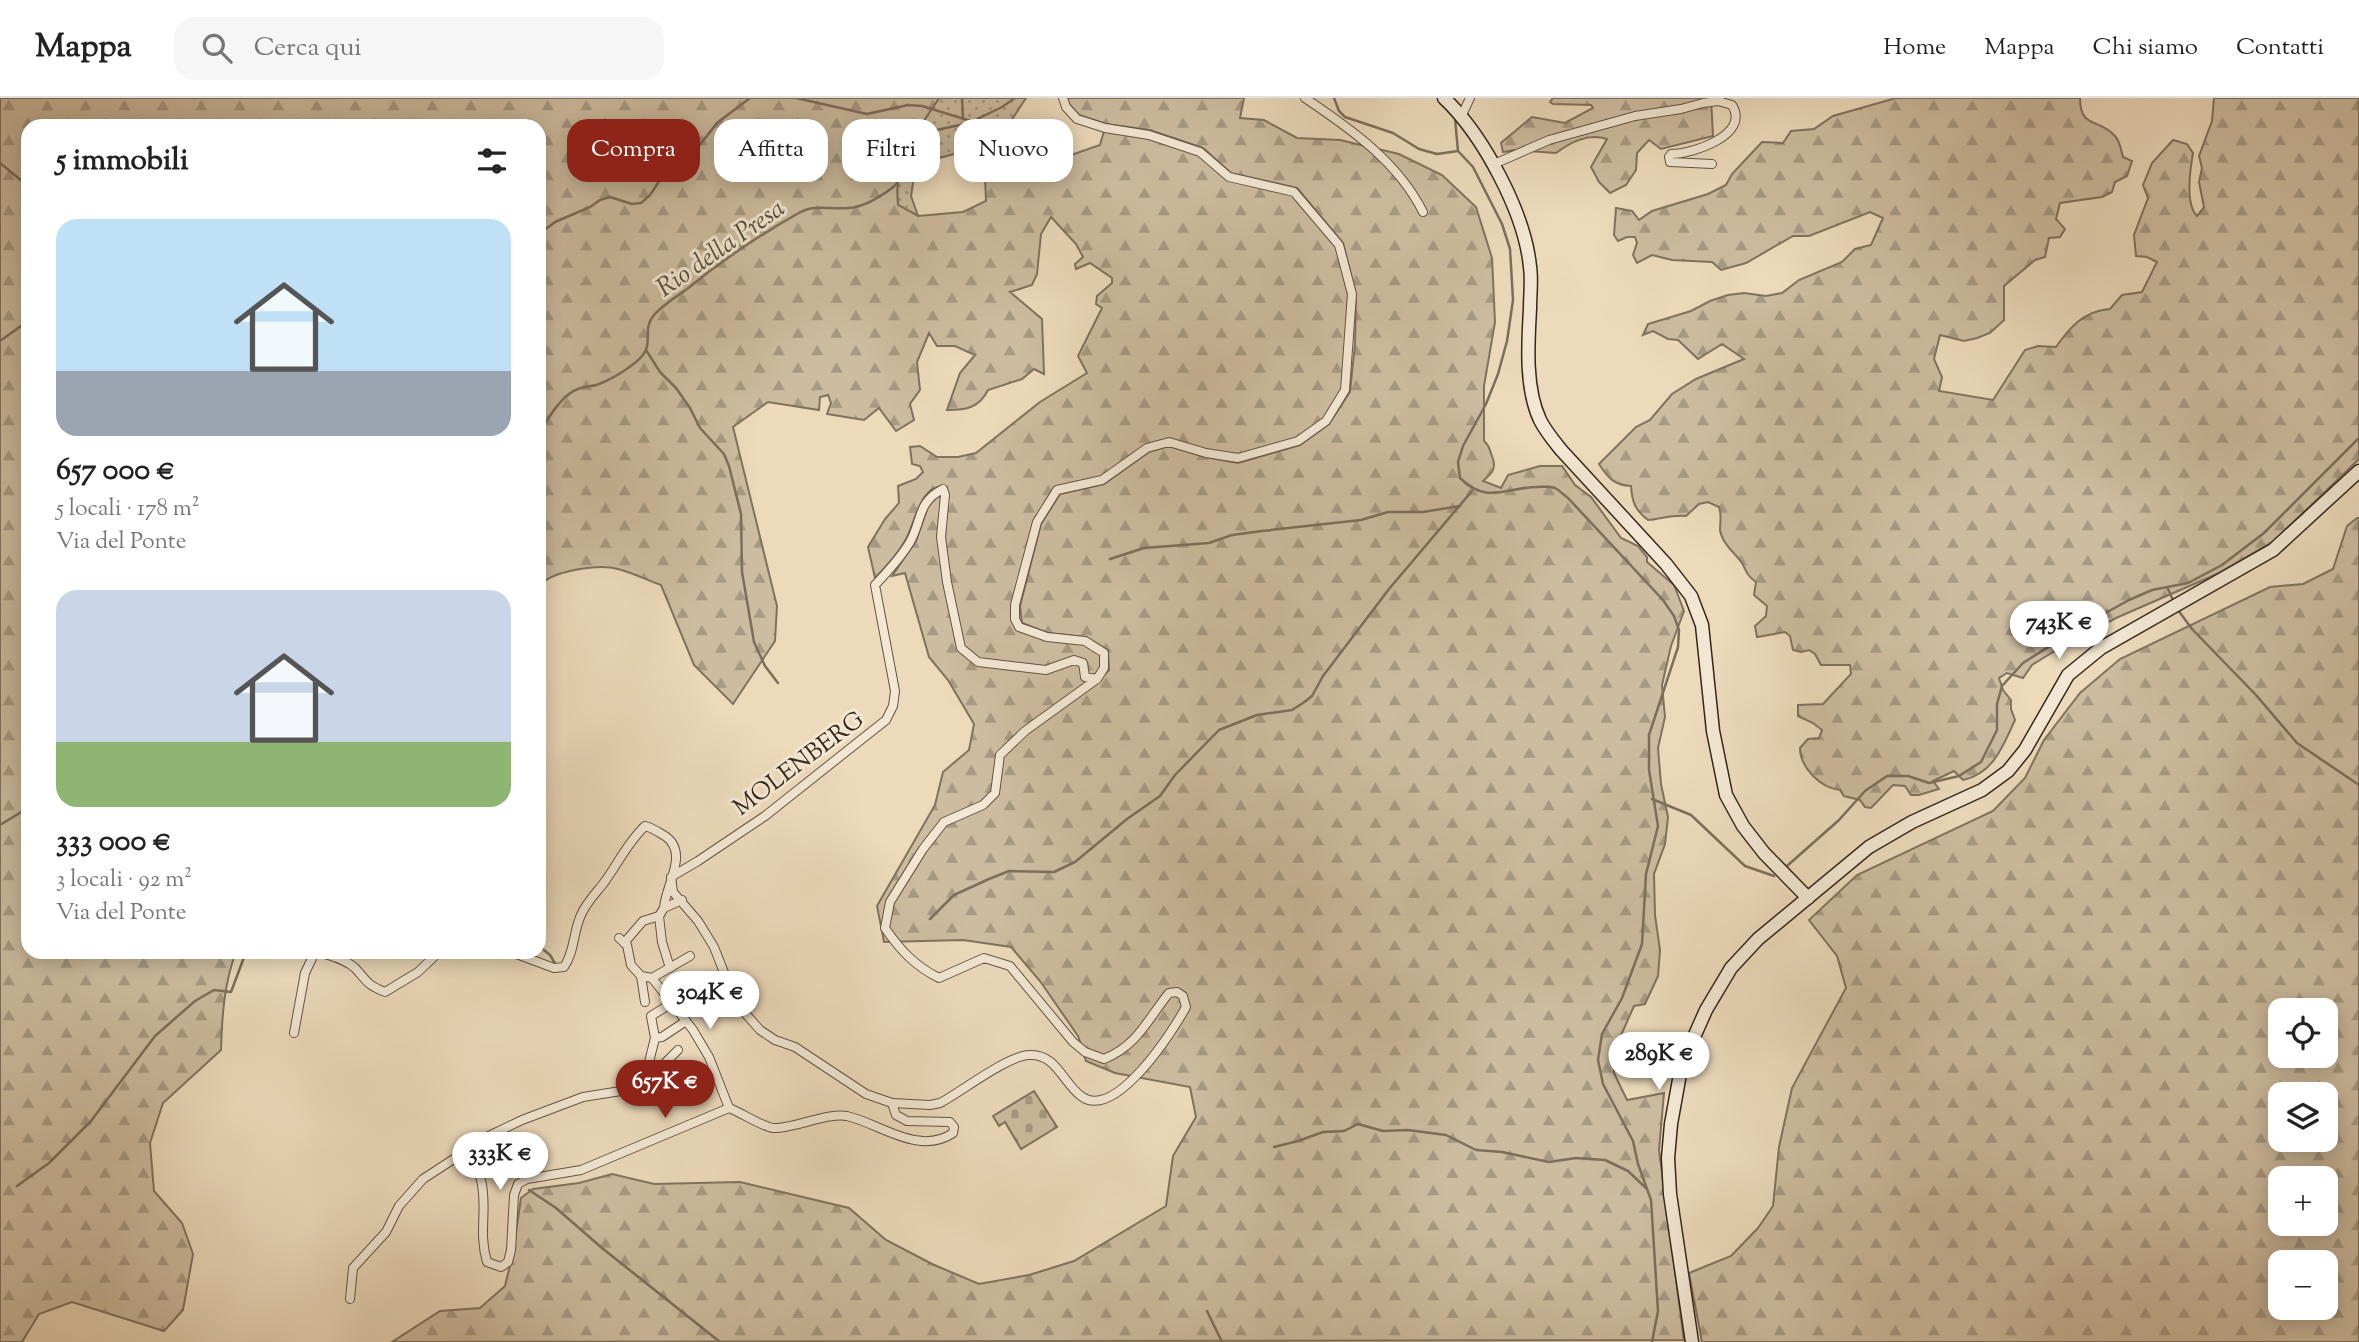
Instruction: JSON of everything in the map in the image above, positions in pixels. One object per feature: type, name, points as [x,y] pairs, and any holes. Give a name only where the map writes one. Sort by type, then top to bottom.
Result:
[{"type":"main road","points":[[1453,108],[1494,164],[1522,229],[1531,269],[1530,374],[1539,418],[1562,451],[1660,557],[1691,596],[1702,625],[1713,731],[1726,795],[1743,826],[1764,853],[1808,898]]},
{"type":"main road","points":[[1692,1342],[1674,1226],[1669,1170],[1671,1124],[1680,1074],[1706,1010],[1731,968],[1758,939],[1869,847],[1912,822],[1982,790],[2008,771],[2025,750],[2068,675],[2101,648],[2273,550],[2359,471]]},
{"type":"street","points":[[671,877],[673,892],[708,936],[736,1003],[748,1019],[775,1040],[794,1048],[866,1094],[892,1103],[940,1103],[1013,1060],[1029,1055],[1045,1059],[1059,1068],[1081,1096],[1088,1100],[1103,1100],[1125,1086],[1149,1062],[1184,1010],[1186,1003],[1183,996],[1177,992],[1169,993],[1137,1038],[1122,1052],[1104,1059],[1085,1052],[1073,1042],[1010,965],[984,958],[939,978],[919,968],[897,946],[885,928],[890,902],[923,849],[944,822],[983,805],[995,793],[1000,755],[1025,731],[1097,679],[1104,668],[1104,653],[1085,641],[1047,637],[1019,627],[1015,619],[1015,605],[1037,522],[1057,490],[1102,480],[1147,448],[1169,442],[1206,453],[1237,458],[1298,441],[1326,421],[1345,390],[1352,294],[1339,245],[1294,192],[1229,177],[1200,152],[1150,135],[1105,128],[1077,119],[1066,107],[1063,98]]},
{"type":"street","points":[[1305,98],[1370,144],[1407,185],[1423,212]]},
{"type":"street","points":[[1453,108],[1470,98]]},
{"type":"street","points":[[1494,164],[1576,131],[1635,116],[1718,101],[1732,105],[1736,111],[1735,120],[1727,133],[1718,141],[1702,148],[1685,154],[1671,154],[1669,157],[1670,162],[1712,164]]},
{"type":"street","name":"MOLENBERG","points":[[671,877],[765,816],[886,720],[893,706],[895,691],[875,585],[897,562],[912,539],[923,505],[936,492],[943,489],[945,495],[941,537],[961,648],[978,662],[1046,670],[1074,660],[1083,663],[1085,677],[1097,679]]},
{"type":"street","points":[[530,959],[554,968],[564,967],[571,953],[580,916],[587,903],[605,882],[634,836],[645,826],[670,839],[675,846],[677,862],[662,912],[662,942],[670,968]]},
{"type":"street","points":[[682,900],[643,920],[621,941],[629,951],[631,965],[641,975],[652,978],[686,1021],[709,1057],[729,1108],[772,1128],[845,1116],[918,1141],[941,1141],[953,1133],[954,1127],[950,1122],[907,1121],[896,1115],[892,1103]]},
{"type":"street","points":[[652,978],[690,956]]},
{"type":"street","points":[[294,1033],[305,973],[313,959]]},
{"type":"street","points":[[340,959],[354,968],[369,985],[385,992],[418,972],[432,959]]},
{"type":"street","points":[[641,975],[645,1002]]},
{"type":"street","points":[[644,1082],[655,1038],[651,1015],[664,1009],[670,1001]]},
{"type":"street","points":[[655,1038],[662,1037],[686,1021]]},
{"type":"street","points":[[350,1299],[353,1268],[386,1231],[399,1206],[424,1179],[474,1143],[522,1119],[583,1097],[627,1090],[654,1079],[658,1069],[678,1050]]},
{"type":"street","points":[[466,1151],[481,1180],[483,1250],[487,1262],[501,1267],[508,1262],[511,1250],[514,1195],[518,1184],[527,1179],[581,1170],[729,1108]]},
{"type":"green space","points":[[0,98],[939,98],[925,119],[842,119],[842,182],[898,182],[898,205],[918,216],[963,212],[986,201],[985,182],[1073,182],[1073,154],[1100,145],[1104,131],[1149,138],[1199,154],[1228,180],[1293,195],[1336,246],[1348,295],[1343,390],[1324,419],[1297,438],[1237,455],[1169,439],[1101,477],[1055,488],[1035,521],[1019,577],[1017,630],[1084,644],[1101,654],[1101,667],[1095,676],[1088,675],[1085,660],[1046,667],[979,659],[964,646],[950,582],[945,537],[947,487],[930,490],[920,505],[903,544],[875,578],[868,547],[885,519],[899,503],[898,486],[916,479],[923,472],[920,466],[912,464],[910,447],[920,446],[937,457],[958,457],[976,453],[1040,402],[1087,373],[1078,356],[1102,308],[1096,304],[1097,296],[1112,283],[1112,278],[1090,263],[1076,269],[1075,264],[1083,257],[1076,244],[1051,217],[1041,234],[1037,274],[1032,285],[1010,292],[1042,319],[1044,374],[1034,369],[1022,379],[988,390],[980,401],[971,407],[947,410],[960,373],[975,355],[955,346],[937,346],[929,333],[917,362],[920,390],[910,404],[914,420],[896,431],[879,408],[864,420],[827,414],[831,403],[828,395],[820,397],[819,410],[768,402],[733,427],[777,606],[775,641],[733,704],[694,665],[661,585],[618,569],[600,567],[576,570],[546,580],[546,119],[21,119],[21,959],[234,959],[226,988],[221,1050],[163,1103],[150,1143],[154,1191],[182,1223],[193,1254],[183,1310],[164,1331],[72,1302],[39,1314],[22,1342],[0,1342]]},
{"type":"green space","points":[[939,98],[1026,98],[1012,119],[954,119],[954,154],[940,158],[940,119],[925,119]]},
{"type":"green space","points":[[1067,98],[1244,98],[1240,118],[1264,120],[1297,138],[1340,140],[1399,154],[1442,175],[1476,207],[1492,258],[1495,322],[1484,386],[1484,441],[1489,448],[1494,468],[1483,481],[1501,488],[1508,475],[1540,466],[1562,466],[1575,485],[1591,497],[1621,538],[1638,546],[1647,557],[1647,562],[1674,585],[1684,611],[1671,646],[1662,685],[1665,717],[1658,748],[1661,784],[1668,817],[1665,844],[1654,874],[1655,915],[1660,950],[1658,976],[1645,1004],[1634,1006],[1614,1051],[1614,1073],[1627,1100],[1664,1093],[1659,1150],[1684,1340],[392,1342],[440,1311],[480,1308],[505,1286],[521,1198],[533,1189],[579,1183],[612,1174],[654,1184],[740,1182],[849,1208],[886,1240],[979,1284],[1029,1275],[1074,1261],[1166,1206],[1173,1156],[1196,1117],[1190,1087],[1115,1073],[1086,1061],[1078,1036],[1040,981],[1011,947],[963,940],[884,942],[877,906],[935,805],[943,772],[969,750],[974,724],[948,680],[929,657],[905,573],[892,576],[916,541],[928,507],[937,496],[941,497],[939,538],[959,649],[977,664],[1046,672],[1074,662],[1081,665],[1083,679],[1098,681],[1109,670],[1108,650],[1086,637],[1048,633],[1022,623],[1020,606],[1041,524],[1060,494],[1104,484],[1149,452],[1169,446],[1238,463],[1300,445],[1329,424],[1350,392],[1356,294],[1343,243],[1297,188],[1231,173],[1203,148],[1150,130],[1106,124],[1079,115]]},
{"type":"green space","points":[[1553,98],[1711,98],[1713,136],[1661,149],[1649,140],[1637,153],[1636,170],[1626,185],[1610,193],[1599,182],[1591,167],[1607,139],[1593,137],[1580,140],[1556,153],[1514,150],[1503,152],[1501,143],[1532,117],[1565,123],[1593,108],[1591,105],[1553,104],[1550,102]]},
{"type":"green space","points":[[1896,98],[2080,98],[2083,114],[2087,119],[2109,130],[2119,143],[2123,157],[2132,161],[2127,176],[2115,182],[2112,192],[2102,197],[2060,203],[2056,219],[2065,229],[2060,237],[2049,238],[2045,257],[2035,260],[2004,286],[2004,320],[1990,333],[1964,341],[1940,335],[1934,359],[1942,377],[1939,391],[1993,400],[2025,350],[2038,346],[2056,347],[2072,327],[2085,317],[2110,309],[2122,295],[2142,292],[2157,262],[2136,256],[2134,235],[2148,198],[2143,185],[2152,163],[2173,140],[2187,144],[2193,153],[2190,195],[2193,211],[2197,216],[2204,207],[2199,182],[2202,168],[2199,156],[2212,121],[2214,98],[2359,98],[2359,459],[2274,541],[2217,574],[2116,618],[2053,652],[2032,665],[2023,678],[2007,673],[1999,678],[2003,690],[2011,700],[2015,720],[1996,758],[1982,772],[1963,780],[1954,771],[1933,781],[1939,789],[1919,795],[1911,795],[1905,786],[1893,785],[1871,808],[1819,781],[1807,769],[1801,755],[1800,748],[1808,739],[1819,738],[1822,730],[1798,716],[1798,705],[1823,704],[1851,674],[1850,665],[1821,665],[1815,654],[1809,650],[1793,650],[1790,636],[1785,632],[1757,637],[1755,626],[1766,616],[1767,606],[1754,595],[1756,582],[1723,538],[1719,507],[1708,502],[1699,504],[1686,516],[1648,520],[1635,505],[1631,486],[1612,480],[1599,464],[1636,427],[1650,420],[1672,394],[1696,379],[1744,359],[1722,344],[1698,359],[1678,340],[1668,339],[1653,331],[1643,335],[1648,324],[1691,311],[1728,295],[1744,293],[1766,296],[1782,293],[1799,280],[1842,262],[1855,249],[1871,245],[1883,218],[1870,212],[1809,236],[1793,236],[1746,263],[1721,270],[1712,262],[1672,260],[1652,255],[1637,263],[1633,255],[1637,243],[1635,237],[1618,241],[1614,235],[1616,208],[1632,211],[1639,220],[1652,211],[1708,194],[1726,185],[1732,174],[1762,142],[1783,143],[1791,131],[1814,129],[1833,116]]},
{"type":"green space","points":[[898,182],[913,182],[911,196],[918,216],[898,205]]},
{"type":"green space","points":[[2359,518],[2359,1342],[1702,1342],[1689,1273],[1731,1256],[1758,1228],[1773,1206],[1779,1147],[1792,1088],[1846,988],[1837,956],[1809,920],[1857,875],[1993,811],[2025,778],[2044,740],[2080,693],[2120,659],[2270,587],[2303,584],[2333,569],[2347,526]]},
{"type":"green space","points":[[1034,1091],[1057,1127],[1021,1149],[1005,1122],[999,1126],[993,1116]]},
{"type":"waterway","points":[[546,229],[610,197],[632,204],[641,203],[660,180],[699,146],[717,123],[750,98]]},
{"type":"waterway","points":[[796,98],[867,114],[908,105],[922,106],[964,119]]},
{"type":"waterway","points":[[962,98],[963,119]]},
{"type":"waterway","name":"Rio della Presa","points":[[546,422],[566,396],[580,388],[604,382],[639,359],[646,350],[650,320],[654,315],[726,259],[804,211],[855,207],[877,198],[898,182],[906,147],[918,134],[969,123],[1015,98]]},
{"type":"waterway","name":"Rio della Presa","points":[[1334,98],[1339,111],[1345,117],[1393,133],[1419,149],[1437,154],[1458,151]]},
{"type":"waterway","points":[[1455,119],[1458,151],[1473,167],[1502,224],[1510,249],[1513,300],[1507,341],[1498,374],[1486,404],[1463,446],[1458,462],[1460,478],[1479,491],[1488,493],[1538,487],[1558,490],[1663,600],[1674,616],[1679,630],[1678,647],[1649,735],[1649,770],[1658,826],[1646,874],[1642,944],[1622,998],[1602,1034],[1598,1060],[1603,1084],[1633,1141],[1651,1200],[1658,1311],[1652,1342]]},
{"type":"waterway","points":[[0,163],[21,180]]},
{"type":"waterway","points":[[0,341],[21,326]]},
{"type":"waterway","points":[[646,350],[660,372],[690,408],[700,428],[724,454],[729,466],[741,514],[742,572],[754,642],[765,666],[778,683]]},
{"type":"waterway","points":[[1787,866],[1839,820],[1865,791],[1887,776],[1908,776],[1929,783],[1959,776],[1981,762],[1997,730],[1997,704],[2002,686],[2023,663],[2129,600],[2152,590],[2188,583],[2222,565],[2264,533],[2359,438]]},
{"type":"waterway","points":[[930,919],[954,895],[1009,871],[1054,872],[1075,862],[1160,796],[1175,775],[1219,730],[1257,715],[1292,710],[1312,696],[1323,676],[1389,589],[1472,491]]},
{"type":"waterway","points":[[1110,559],[1144,548],[1209,543],[1232,535],[1361,520],[1388,512],[1423,512],[1460,506]]},
{"type":"waterway","points":[[2167,587],[2173,600]]},
{"type":"waterway","points":[[2178,610],[2192,629],[2256,695],[2297,743],[2359,785]]},
{"type":"waterway","points":[[1652,799],[1691,815],[1745,866],[1774,876]]},
{"type":"waterway","name":"Rio della Presa","points":[[0,825],[21,812]]},
{"type":"waterway","points":[[546,952],[556,965]]},
{"type":"waterway","points":[[17,1186],[49,1163],[91,1121],[155,1036],[195,1001],[214,990],[231,992],[243,959]]},
{"type":"waterway","points":[[1274,1147],[1323,1132],[1344,1131],[1358,1124],[1383,1131],[1408,1130],[1446,1135],[1476,1150],[1502,1152],[1549,1162],[1576,1158],[1605,1160],[1628,1171],[1646,1188]]},
{"type":"waterway","points":[[529,1190],[556,1208],[720,1342]]},
{"type":"waterway","points":[[1207,1311],[1222,1342]]}]
